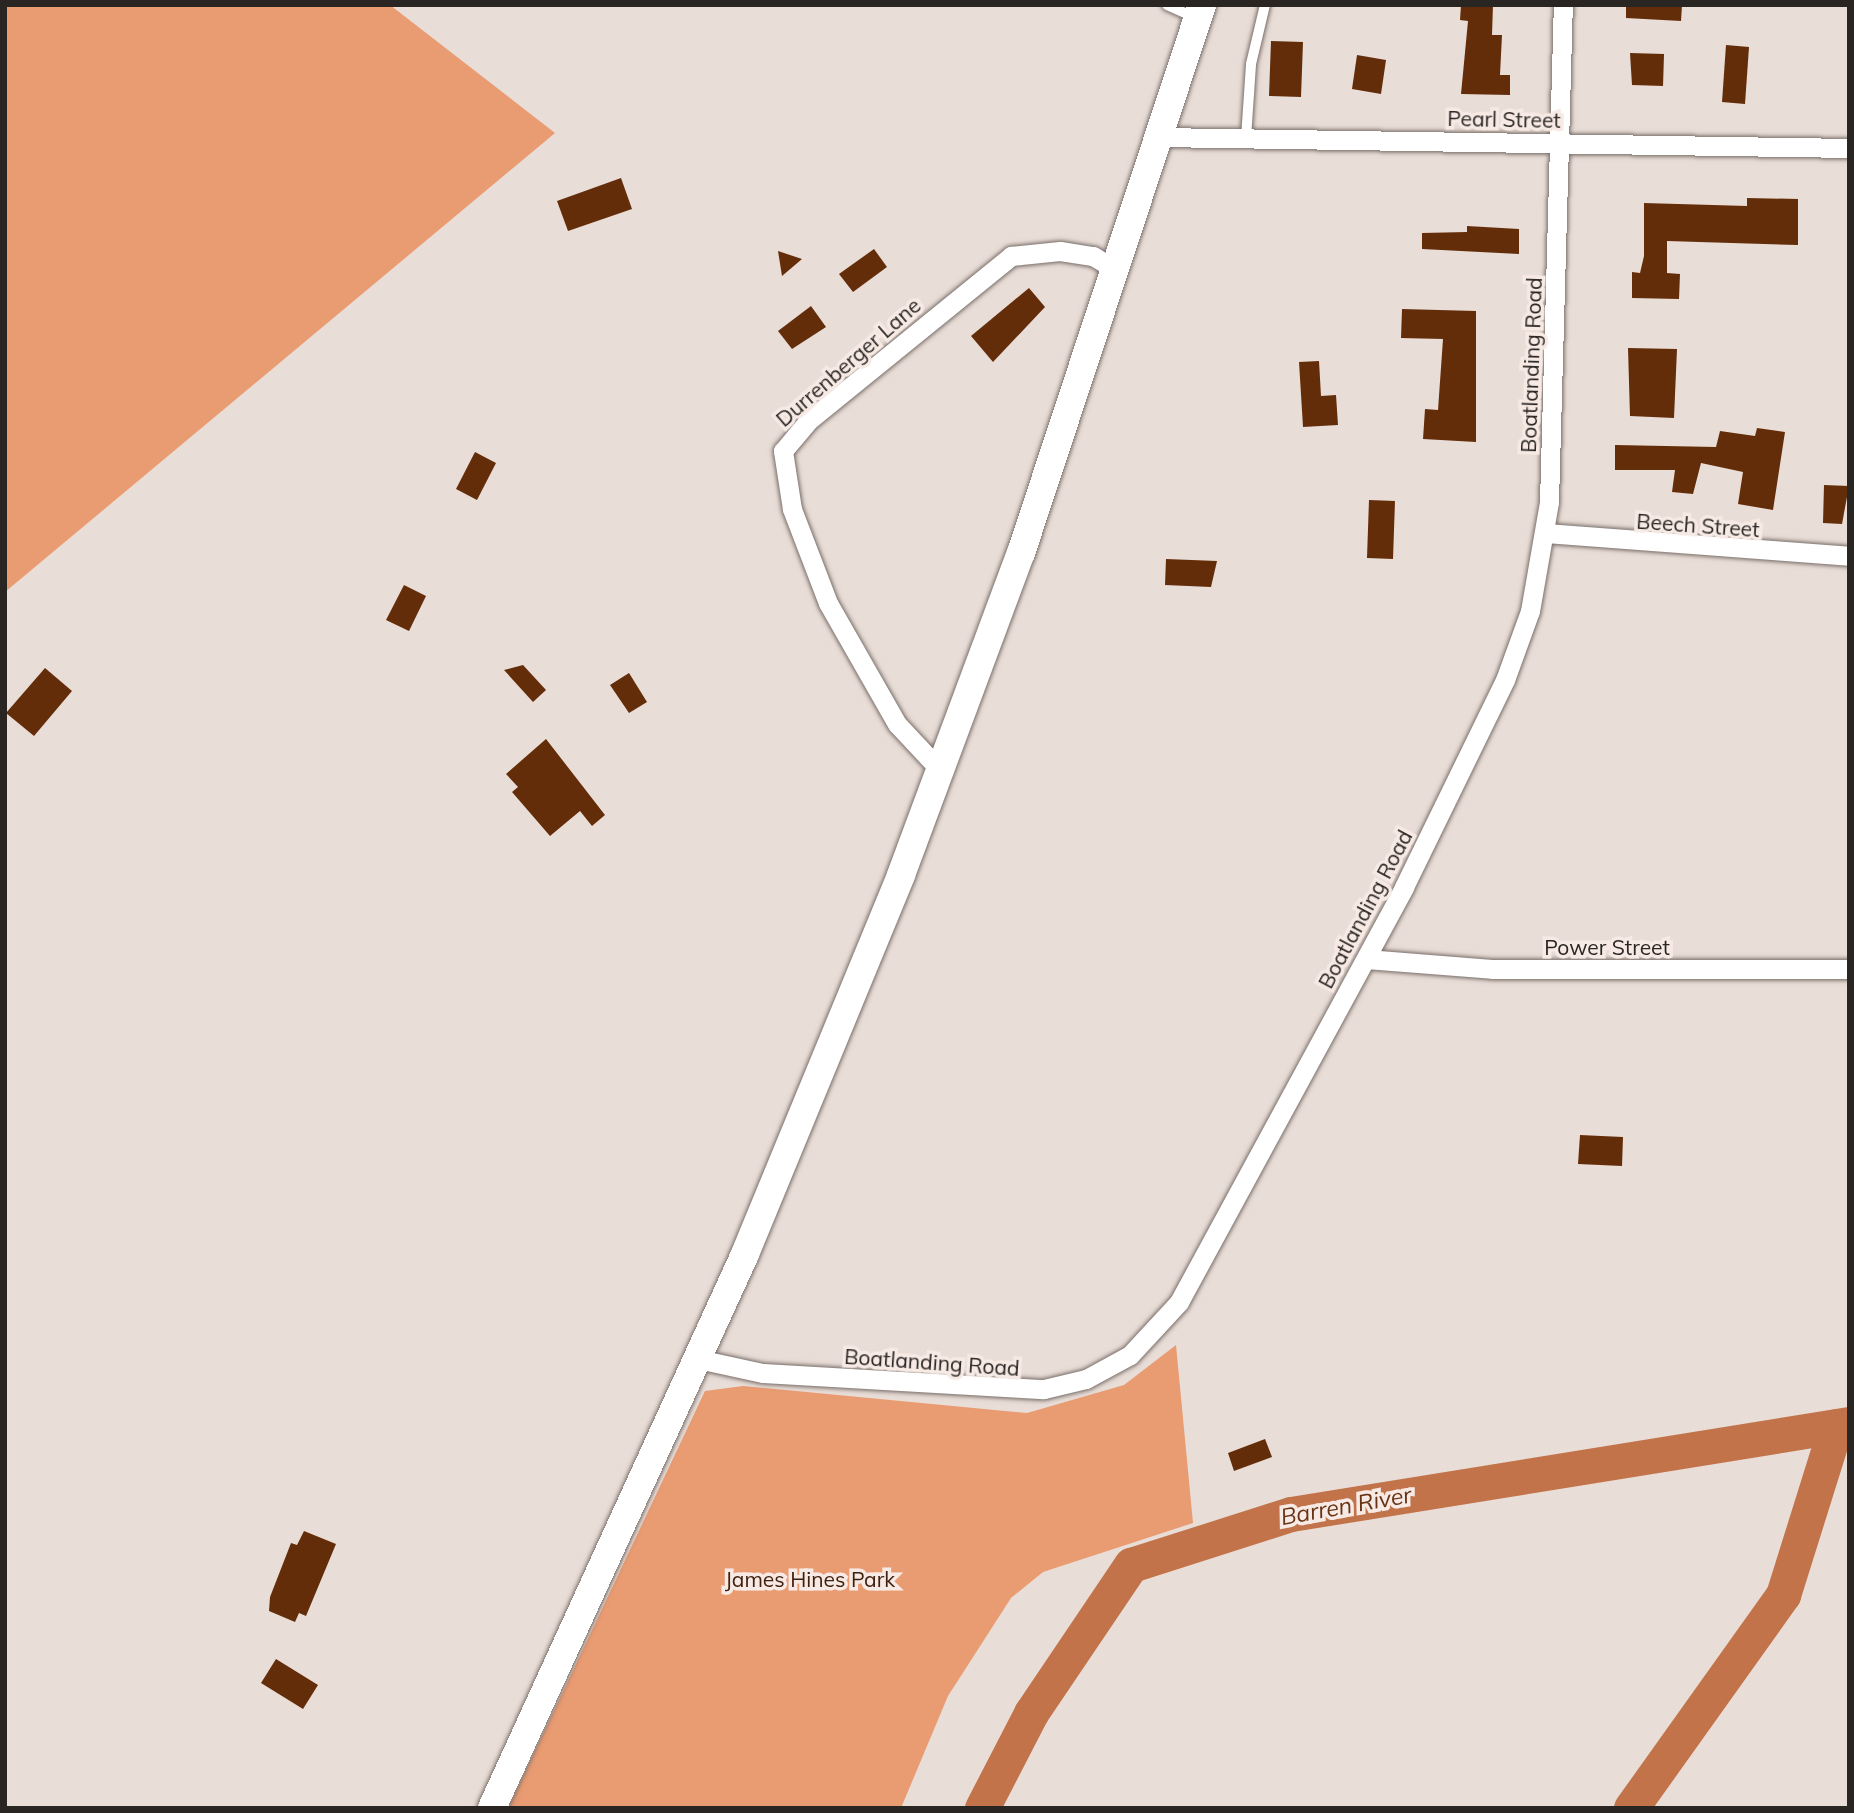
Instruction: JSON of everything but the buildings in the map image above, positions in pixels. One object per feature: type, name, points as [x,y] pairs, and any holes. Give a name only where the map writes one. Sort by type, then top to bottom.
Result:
[{"type":"main road","points":[[492,1808],[698,1359],[838,1034],[941,771],[1116,270],[1200,12]]},
{"type":"street","name":"Boatlanding Road","points":[[698,1359],[763,1374],[1004,1391],[1059,1386],[1111,1367],[1152,1337],[1179,1302],[1366,959],[1505,680],[1530,611],[1545,533],[1562,142],[1563,5]]},
{"type":"street","name":"Pearl Street","points":[[1159,137],[1849,148]]},
{"type":"street","name":"Durrenberger Lane","points":[[941,771],[897,724],[828,603],[796,520],[783,452],[808,421],[1011,256],[1060,251],[1093,256],[1116,270]]},
{"type":"street","name":"Beech Street","points":[[1545,533],[1849,556]]},
{"type":"street","name":"Power Street","points":[[1366,959],[1492,969],[1849,969]]},
{"type":"lane","points":[[1167,5],[1200,12]]},
{"type":"lane","points":[[1246,138],[1251,64],[1265,5]]},
{"type":"green space","points":[[5,5],[390,5],[555,133],[5,592]]},
{"type":"green space","name":"James Hines Park","points":[[1176,1345],[1193,1523],[1043,1572],[1011,1598],[948,1696],[901,1808],[508,1808],[705,1391],[743,1386],[1027,1413],[1124,1385]]},
{"type":"waterway","name":"Barren River","points":[[982,1808],[1031,1713],[1131,1565],[1291,1514],[1849,1424]]},
{"type":"waterway","points":[[1631,1808],[1783,1595],[1836,1426]]}]
